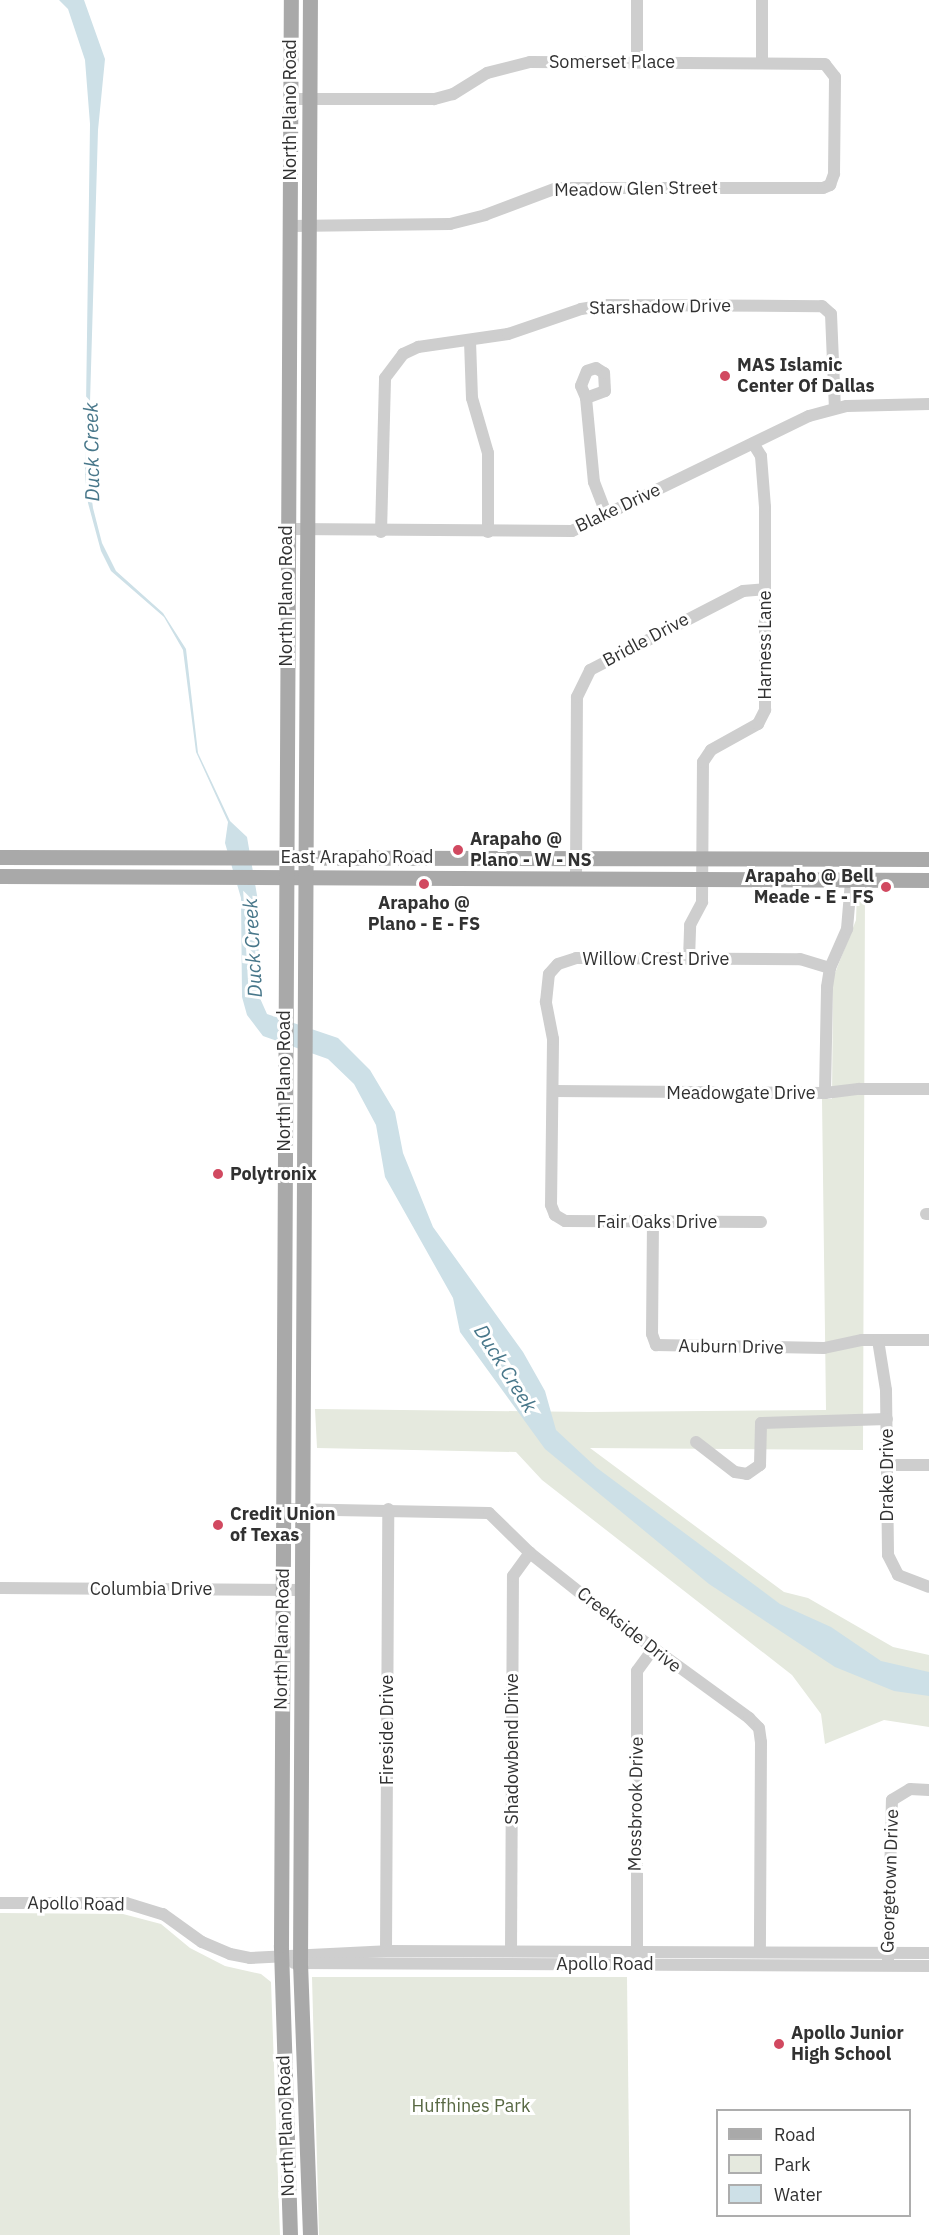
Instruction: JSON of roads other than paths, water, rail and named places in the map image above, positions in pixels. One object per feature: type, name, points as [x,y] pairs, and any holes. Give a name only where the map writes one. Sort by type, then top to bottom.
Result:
[{"type":"main road","name":"North Plano Road","points":[[291,0],[291,362],[307,856],[303,1022],[300,1959],[310,2235]]},
{"type":"main road","name":"North Plano Road","points":[[290,2235],[282,1957],[282,1590],[288,1053],[287,856],[298,529],[307,362],[310,0]]},
{"type":"main road","points":[[291,362],[307,362]]},
{"type":"main road","name":"East Arapaho Road","points":[[0,856],[929,859]]},
{"type":"main road","points":[[784,859],[802,880]]},
{"type":"main road","name":"East Arapaho Road","points":[[0,876],[929,880]]},
{"type":"main road","points":[[284,1404],[303,1404]]},
{"type":"main road","points":[[283,1792],[300,1792]]},
{"type":"street","points":[[637,0],[637,62]]},
{"type":"street","points":[[762,0],[762,63]]},
{"type":"street","name":"Somerset Place","points":[[291,99],[434,99],[453,94],[487,74],[530,62],[825,64],[834,72],[834,174]]},
{"type":"street","name":"Meadow Glen Street","points":[[291,226],[450,224],[485,215],[557,188],[823,188],[830,185],[834,174]]},
{"type":"street","name":"Starshadow Drive","points":[[381,532],[385,378],[403,354],[418,347],[470,341],[605,305],[822,306],[831,314],[835,408]]},
{"type":"street","points":[[470,341],[472,398],[488,453],[488,532]]},
{"type":"street","points":[[586,398],[594,482],[607,516]]},
{"type":"street","name":"Blake Drive","points":[[298,529],[381,532],[572,531],[607,516],[753,443],[835,408],[929,404]]},
{"type":"street","name":"Harness Lane","points":[[689,959],[690,925],[702,902],[703,762],[711,750],[758,724],[765,710],[764,473],[753,443]]},
{"type":"street","name":"Bridle Drive","points":[[576,878],[577,697],[590,670],[743,591],[765,589]]},
{"type":"street","points":[[825,1094],[830,968],[847,929],[851,881]]},
{"type":"street","name":"Willow Crest Drive","points":[[555,1215],[551,1205],[553,1039],[546,986],[558,964],[576,958],[800,959],[830,968]]},
{"type":"street","name":"Meadowgate Drive","points":[[553,1091],[825,1094],[859,1089],[929,1089]]},
{"type":"street","name":"Fair Oaks Drive","points":[[555,1215],[565,1221],[761,1222]]},
{"type":"street","name":"Auburn Drive","points":[[653,1221],[652,1334],[656,1345],[824,1348],[878,1340],[929,1340]]},
{"type":"street","name":"Drake Drive","points":[[878,1340],[887,1419],[888,1555],[898,1575],[929,1587]]},
{"type":"street","points":[[696,1442],[735,1472],[747,1474],[760,1465],[761,1423],[887,1419]]},
{"type":"street","points":[[887,1465],[929,1465]]},
{"type":"street","name":"Creekside Drive","points":[[284,1509],[483,1511],[530,1553],[759,1728],[760,1952]]},
{"type":"street","name":"Fireside Drive","points":[[386,1951],[388,1509]]},
{"type":"street","name":"Shadowbend Drive","points":[[512,1951],[513,1576],[530,1553]]},
{"type":"street","name":"Columbia Drive","points":[[0,1588],[302,1590]]},
{"type":"street","name":"Mossbrook Drive","points":[[637,1957],[637,1671],[653,1649]]},
{"type":"street","name":"Georgetown Drive","points":[[888,1959],[892,1800],[910,1789],[929,1790]]},
{"type":"street","name":"Apollo Road","points":[[0,1903],[126,1903],[163,1914],[202,1942],[230,1954],[300,1959],[637,1957],[888,1959],[929,1953]]},
{"type":"street","name":"Apollo Road","points":[[300,1959],[386,1951],[512,1951],[637,1957],[760,1952],[888,1959],[929,1966]]},
{"type":"water","name":"Duck Creek","points":[[59,0],[84,0],[105,59],[98,130],[88,471],[93,508],[102,543],[116,571],[163,613],[186,649],[198,753],[230,821],[247,837],[258,901],[259,996],[267,1014],[338,1038],[370,1070],[395,1112],[403,1153],[433,1227],[523,1352],[545,1391],[556,1430],[597,1468],[780,1604],[831,1627],[881,1661],[929,1672],[929,1696],[894,1691],[835,1667],[709,1584],[545,1449],[460,1332],[453,1298],[385,1177],[376,1125],[354,1084],[328,1059],[263,1036],[247,1015],[242,997],[241,898],[225,843],[228,822],[196,752],[183,650],[164,617],[111,571],[101,551],[88,503],[85,476],[90,124],[85,60],[68,9]]},
{"type":"place","name":"MAS Islamic Center Of Dallas","points":[[725,376]]},
{"type":"place","name":"Arapaho @ Plano - W - NS","points":[[458,850]]},
{"type":"place","name":"Arapaho @ Plano - E - FS","points":[[424,884]]},
{"type":"place","name":"Arapaho @ Bell Meade - E - FS","points":[[886,887]]},
{"type":"place","name":"Polytronix","points":[[218,1174]]},
{"type":"place","name":"Credit Union of Texas","points":[[218,1525]]},
{"type":"place","name":"Apollo Junior High School","points":[[779,2044]]},
{"type":"park label","name":"Huffhines Park","points":[[471,2106]]}]
